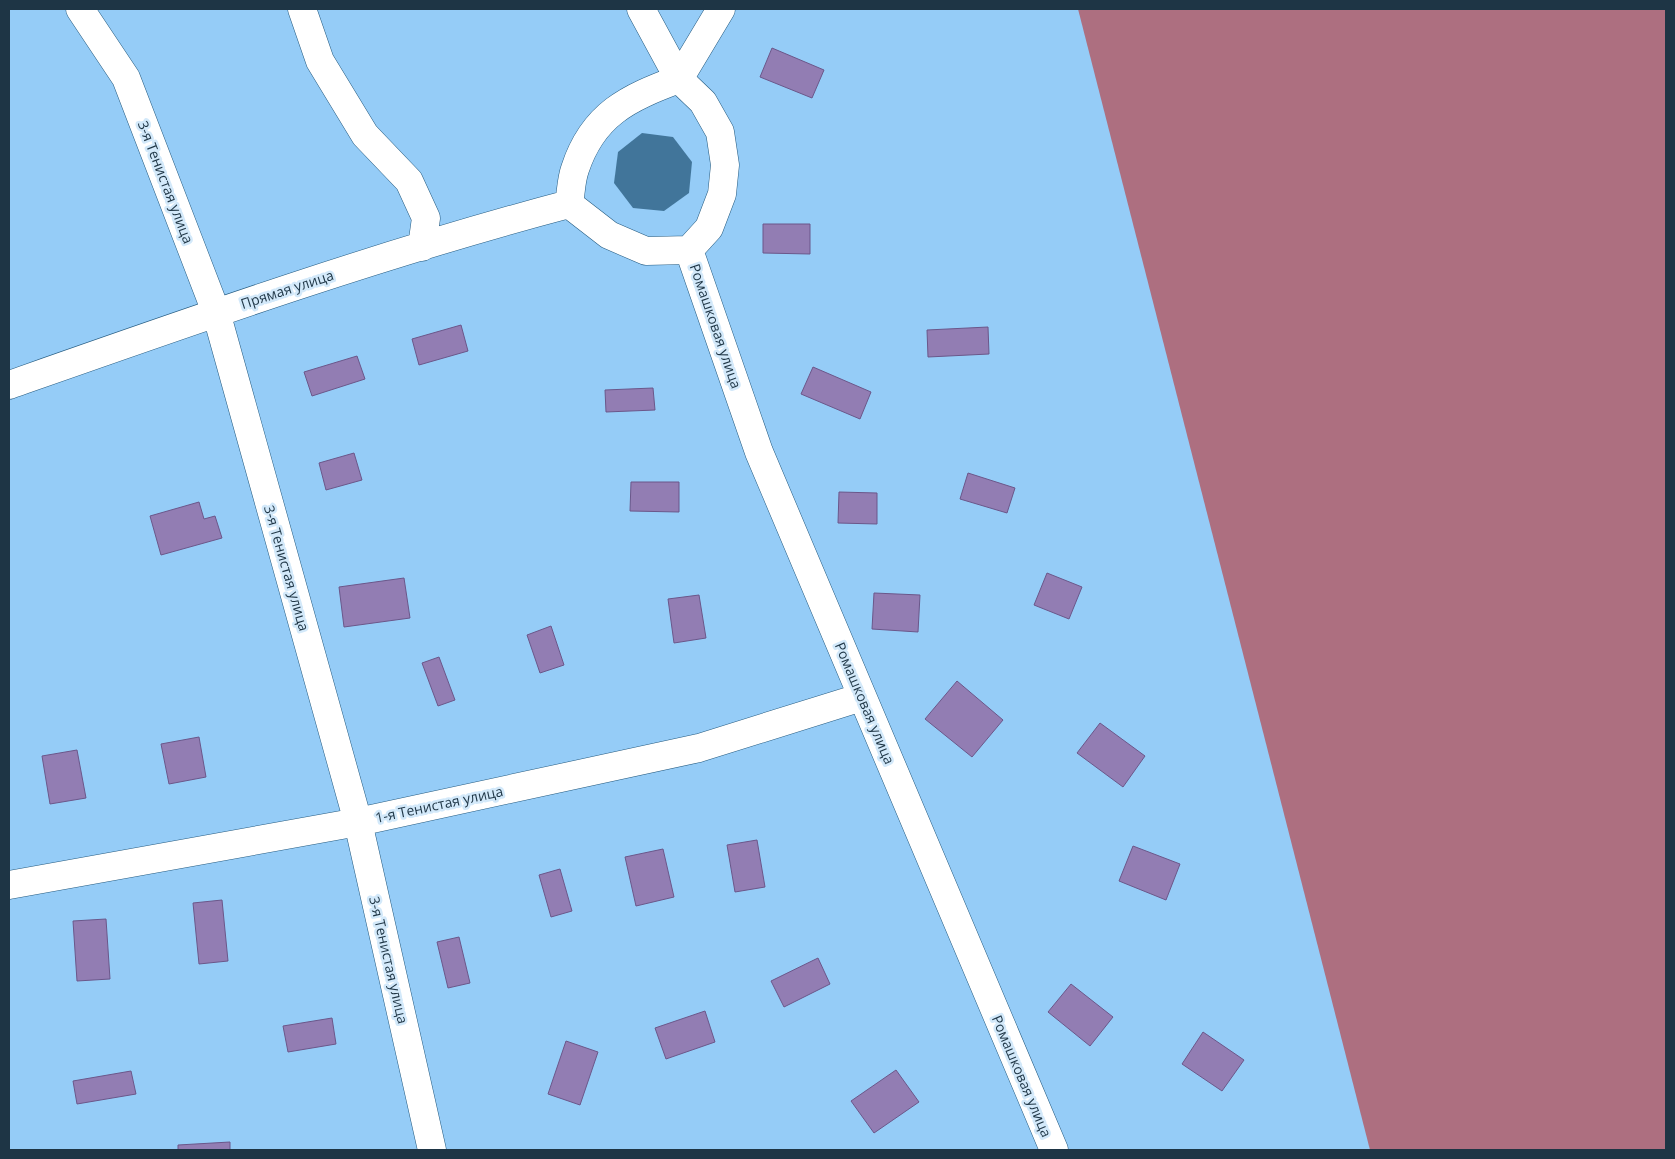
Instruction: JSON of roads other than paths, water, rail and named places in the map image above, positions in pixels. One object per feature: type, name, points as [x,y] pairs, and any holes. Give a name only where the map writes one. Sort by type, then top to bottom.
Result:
[{"type":"street","name":"3-я Тенистая улица","points":[[80,9],[126,78],[216,312],[358,822],[432,1150]]},
{"type":"street","points":[[302,9],[320,61],[360,127],[365,135],[409,181],[426,218],[422,247]]},
{"type":"street","points":[[641,9],[679,79],[703,102],[720,132],[725,164],[722,194],[709,228],[689,250],[646,251],[609,235],[569,204],[574,170],[590,135],[610,113],[641,93],[679,79],[721,9]]},
{"type":"street","name":"Прямая улица","points":[[9,385],[216,312],[491,224],[569,204]]},
{"type":"street","name":"Ромашковая улица","points":[[689,250],[760,452],[1054,1150]]},
{"type":"street","name":"1-я Тенистая улица","points":[[9,885],[358,822],[698,748],[862,697]]},
{"type":"water","points":[[642,133],[673,137],[692,162],[689,193],[664,211],[633,208],[614,183],[618,152]]}]
